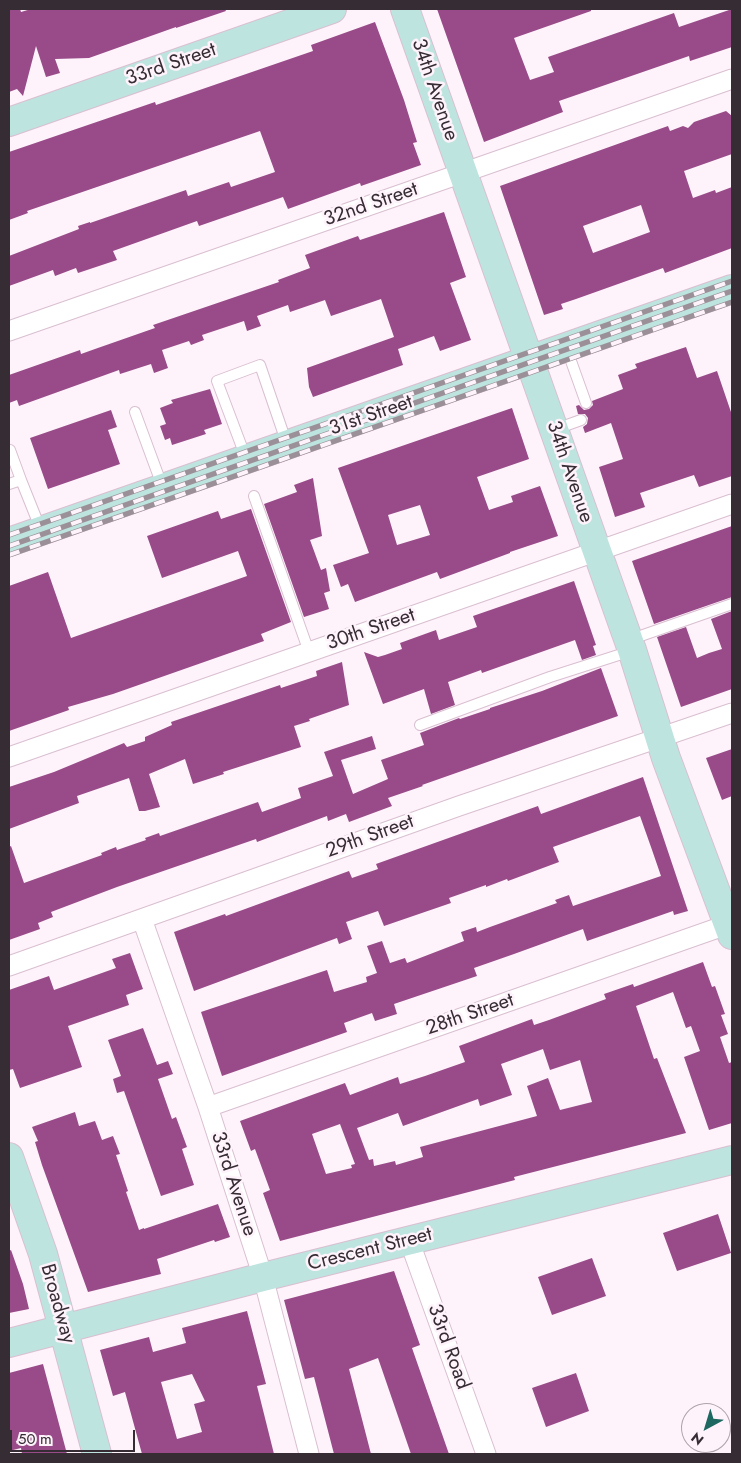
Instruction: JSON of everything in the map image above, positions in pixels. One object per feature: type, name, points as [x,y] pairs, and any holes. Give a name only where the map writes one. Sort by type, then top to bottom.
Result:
[{"type":"street","name":"33rd Street","points":[[9,122],[332,9]]},
{"type":"street","name":"34th Avenue","points":[[405,9],[630,645],[660,739],[731,927]]},
{"type":"street","name":"32nd Street","points":[[9,331],[732,78]]},
{"type":"street","name":"31st Street","points":[[9,542],[732,289]]},
{"type":"street","name":"30th Street","points":[[9,756],[732,504]]},
{"type":"street","name":"29th Street","points":[[9,966],[459,806],[732,713]]},
{"type":"street","name":"33rd Avenue","points":[[142,919],[208,1107],[263,1277],[309,1454]]},
{"type":"street","name":"28th Street","points":[[208,1107],[731,927]]},
{"type":"street","name":"Broadway","points":[[9,1157],[43,1254],[98,1454]]},
{"type":"street","name":"Crescent Street","points":[[9,1344],[263,1277],[732,1160]]},
{"type":"street","name":"33rd Road","points":[[409,1240],[486,1454]]},
{"type":"lane","points":[[566,347],[586,403]]},
{"type":"lane","points":[[247,459],[217,381],[260,364],[288,445]]},
{"type":"lane","points":[[136,412],[164,489]]},
{"type":"lane","points":[[554,429],[581,420]]},
{"type":"lane","points":[[9,451],[42,530]]},
{"type":"lane","points":[[9,484],[21,480]]},
{"type":"lane","points":[[254,496],[308,652]]},
{"type":"lane","points":[[420,725],[542,680],[732,604]]},
{"type":"building","points":[[9,9],[20,9],[21,12],[31,9],[225,9],[226,11],[89,58],[55,59],[60,73],[46,77],[36,46],[23,96],[17,89],[9,92]]},
{"type":"building","points":[[437,9],[591,9],[591,11],[514,38],[530,80],[554,72],[548,57],[674,13],[679,27],[732,9],[732,47],[690,61],[689,56],[559,101],[563,112],[484,142]]},
{"type":"building","points":[[375,22],[404,100],[417,142],[413,143],[421,165],[361,186],[360,183],[288,209],[283,197],[199,226],[197,221],[113,251],[117,260],[78,273],[76,268],[55,276],[53,270],[9,286],[9,256],[79,229],[78,226],[186,190],[188,196],[229,182],[231,187],[275,172],[260,131],[27,211],[28,213],[9,220],[9,152],[155,102],[156,105],[313,51],[311,45]]},
{"type":"building","points":[[726,111],[732,116],[732,154],[684,171],[693,198],[715,190],[716,193],[732,187],[732,248],[665,273],[663,268],[561,304],[563,309],[544,315],[500,186],[668,126],[670,131],[683,126],[688,128],[694,122]],"holes":[[[641,205],[650,232],[593,253],[583,226]]]},
{"type":"building","points":[[444,212],[466,277],[450,283],[471,340],[440,351],[434,336],[398,349],[403,365],[313,397],[309,387],[307,368],[394,337],[381,299],[331,316],[325,300],[290,312],[288,305],[257,316],[261,326],[247,331],[244,321],[202,335],[204,340],[191,345],[189,341],[162,350],[168,368],[154,373],[151,364],[120,374],[119,370],[19,406],[17,400],[9,403],[9,375],[80,350],[81,354],[155,328],[153,325],[279,282],[278,280],[310,268],[305,255],[358,236],[360,240]]},
{"type":"building","points":[[686,347],[697,378],[717,371],[732,415],[732,476],[699,487],[694,475],[640,493],[645,507],[615,517],[599,467],[623,459],[611,423],[585,433],[583,427],[587,424],[588,418],[585,414],[578,414],[576,406],[579,405],[584,410],[589,409],[593,405],[592,401],[623,389],[618,375],[637,368],[635,364]]},
{"type":"building","points":[[210,389],[222,424],[204,430],[206,434],[172,445],[170,438],[165,440],[160,426],[166,424],[160,408],[173,403],[171,400]]},
{"type":"building","points":[[512,408],[529,459],[477,477],[489,510],[513,502],[511,496],[540,486],[558,536],[440,579],[437,572],[355,602],[348,584],[341,587],[333,565],[369,553],[338,468]],"holes":[[[420,505],[430,535],[397,545],[388,515]]]},
{"type":"building","points":[[111,410],[117,427],[108,430],[120,464],[48,489],[30,438]]},
{"type":"building","points":[[313,478],[322,536],[310,540],[321,570],[326,568],[330,591],[324,593],[329,609],[304,617],[264,504],[297,492],[294,485]]},
{"type":"building","points":[[251,509],[291,622],[261,634],[264,641],[113,694],[68,707],[69,710],[9,731],[9,586],[48,572],[71,638],[247,576],[238,551],[162,578],[147,536],[218,511],[221,519]]},
{"type":"building","points":[[732,526],[732,597],[654,624],[632,561]]},
{"type":"building","points":[[574,581],[596,645],[593,646],[596,655],[582,660],[575,640],[482,673],[481,670],[448,682],[455,705],[431,714],[424,689],[383,704],[364,652],[378,657],[385,655],[402,649],[400,643],[436,630],[439,640],[477,627],[473,616]]},
{"type":"building","points":[[732,611],[732,689],[681,707],[657,637],[686,627],[697,658],[722,649],[711,619]]},
{"type":"building","points":[[342,662],[349,705],[294,726],[301,747],[223,772],[224,774],[193,784],[185,759],[149,774],[160,807],[139,811],[129,778],[77,796],[79,803],[9,829],[9,787],[54,772],[124,743],[127,747],[145,741],[145,737],[172,725],[171,722],[280,685],[281,688],[317,676],[316,671]]},
{"type":"building","points":[[601,668],[618,716],[388,798],[392,806],[349,822],[346,814],[328,821],[327,816],[257,842],[256,839],[117,887],[51,912],[53,917],[38,923],[40,929],[9,940],[9,847],[11,846],[24,883],[102,855],[101,853],[116,847],[117,850],[146,840],[145,838],[159,833],[160,836],[258,802],[262,812],[301,798],[298,788],[333,776],[324,752],[372,736],[376,749],[341,760],[353,794],[388,779],[381,760],[424,745],[420,733],[542,691]]},
{"type":"building","points":[[732,749],[732,796],[722,800],[706,758]]},
{"type":"building","points":[[643,777],[688,911],[674,915],[673,911],[587,941],[583,929],[474,968],[477,976],[394,1004],[397,1014],[375,1021],[372,1013],[344,1023],[347,1032],[222,1076],[201,1012],[327,970],[334,992],[367,982],[366,977],[377,973],[367,946],[382,941],[390,963],[405,958],[407,963],[464,941],[461,932],[476,927],[477,932],[557,903],[555,900],[569,895],[573,906],[661,876],[640,816],[553,847],[559,862],[508,881],[507,879],[486,887],[486,885],[449,898],[451,903],[384,926],[378,911],[346,922],[352,939],[339,944],[337,938],[194,991],[174,932],[225,914],[226,916],[349,871],[352,878],[378,869],[376,864],[538,806],[541,814]]},
{"type":"building","points":[[130,953],[143,989],[126,995],[129,1005],[68,1026],[82,1067],[20,1088],[13,1069],[9,1070],[9,990],[49,976],[54,990],[116,968],[112,959]]},
{"type":"building","points":[[703,962],[712,987],[715,986],[725,1014],[721,1015],[728,1034],[720,1037],[729,1063],[732,1062],[732,1123],[709,1130],[684,1057],[700,1051],[691,1026],[686,1028],[673,992],[636,1006],[654,1059],[657,1058],[686,1133],[514,1177],[515,1180],[280,1241],[263,1193],[270,1190],[255,1149],[251,1151],[240,1121],[345,1083],[350,1095],[398,1077],[400,1084],[425,1076],[465,1062],[459,1046],[532,1019],[534,1025],[549,1020],[606,999],[604,994],[633,984],[634,987]],"holes":[[[543,1049],[550,1070],[580,1060],[592,1102],[560,1110],[548,1078],[527,1086],[537,1116],[420,1147],[423,1157],[396,1165],[395,1161],[374,1166],[373,1159],[369,1160],[357,1128],[398,1113],[403,1126],[478,1099],[480,1106],[512,1095],[501,1064]],[[340,1124],[355,1164],[351,1165],[352,1168],[326,1174],[312,1134]]]},
{"type":"building","points":[[143,1028],[157,1065],[168,1061],[173,1074],[158,1079],[172,1119],[176,1117],[187,1147],[182,1149],[194,1185],[161,1196],[124,1091],[117,1093],[113,1079],[121,1076],[108,1040]]},
{"type":"building","points":[[75,1112],[79,1126],[95,1121],[102,1140],[113,1136],[120,1154],[116,1155],[128,1191],[126,1192],[139,1230],[218,1204],[230,1237],[215,1242],[214,1240],[157,1259],[161,1274],[88,1292],[42,1165],[35,1142],[38,1141],[32,1127]]},
{"type":"building","points":[[718,1214],[731,1253],[677,1271],[663,1233]]},
{"type":"building","points":[[11,1250],[23,1284],[29,1309],[9,1313],[9,1251]]},
{"type":"building","points":[[592,1258],[606,1296],[552,1315],[538,1277]]},
{"type":"building","points":[[394,1271],[420,1345],[412,1348],[449,1454],[411,1454],[378,1358],[349,1369],[371,1454],[334,1454],[314,1377],[305,1379],[284,1300]]},
{"type":"building","points":[[247,1311],[266,1384],[257,1386],[274,1454],[142,1454],[125,1392],[113,1396],[100,1350],[149,1337],[153,1352],[186,1343],[182,1328]],"holes":[[[192,1374],[205,1401],[194,1404],[202,1432],[177,1439],[161,1382]]]},
{"type":"building","points":[[43,1364],[67,1454],[22,1454],[21,1448],[9,1451],[9,1373]]},
{"type":"building","points":[[576,1373],[589,1411],[546,1427],[532,1388]]},
{"type":"railway","points":[[9,535],[732,281]]},
{"type":"railway","points":[[9,546],[732,291]]},
{"type":"railway","points":[[9,555],[732,302]]}]
